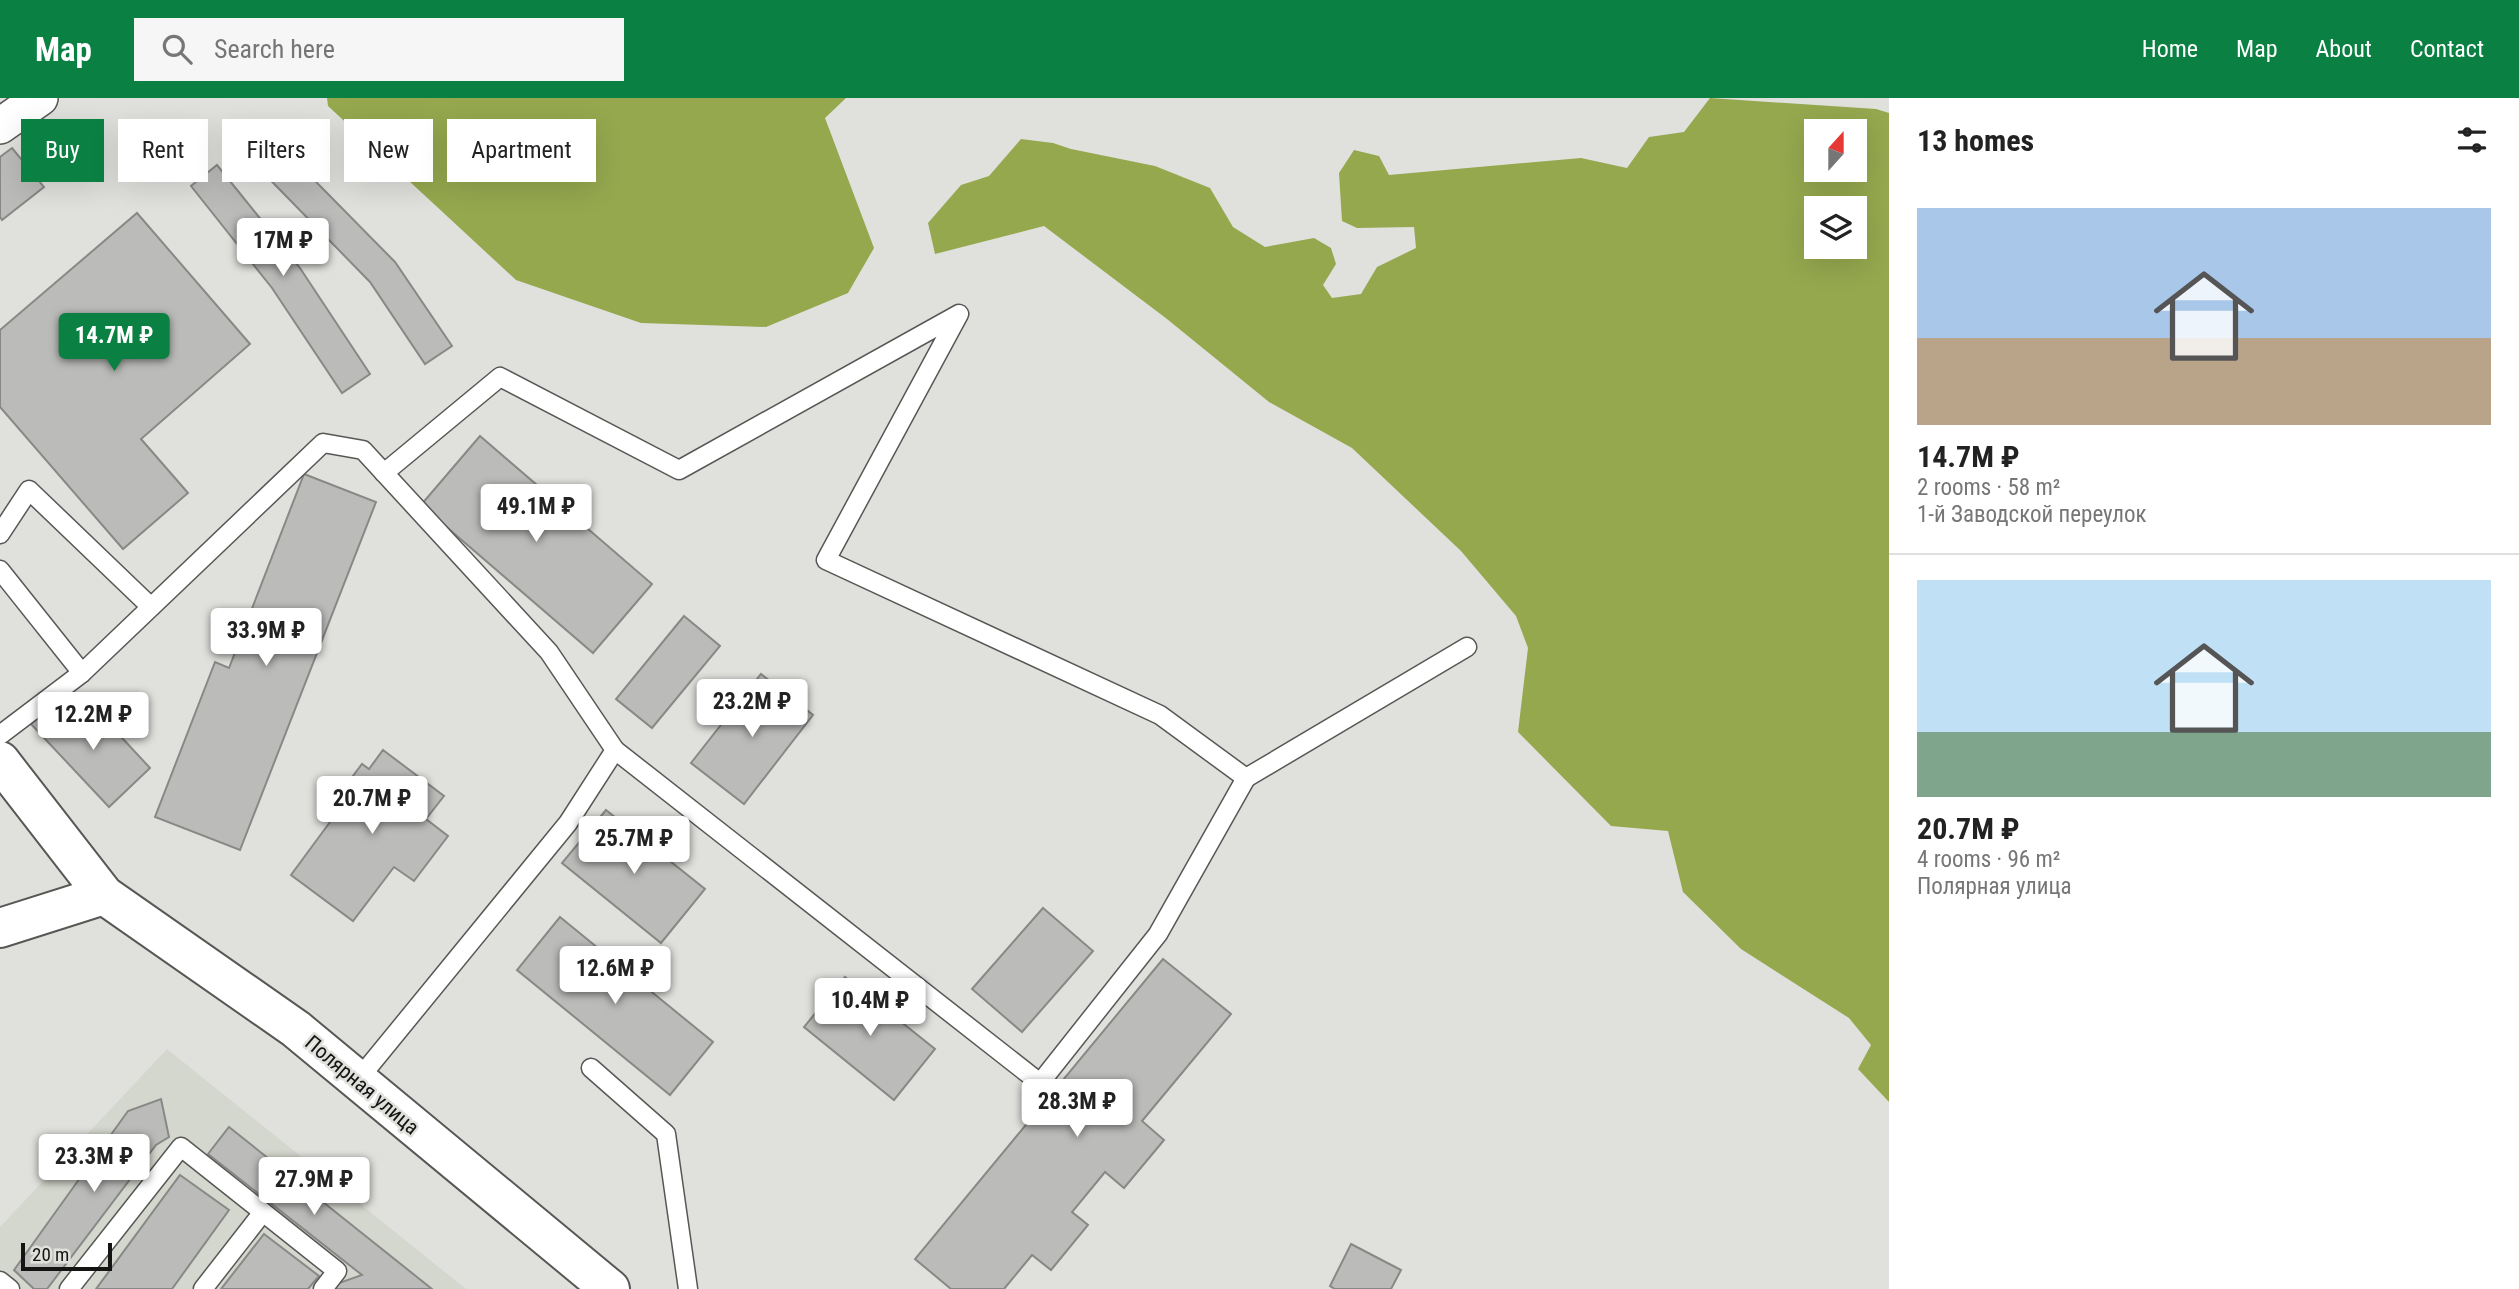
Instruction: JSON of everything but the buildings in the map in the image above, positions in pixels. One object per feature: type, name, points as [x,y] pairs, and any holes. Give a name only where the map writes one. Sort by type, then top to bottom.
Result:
[{"type":"main road","name":"Полярная улица","points":[[0,761],[104,895],[296,1029],[610,1289]]},
{"type":"main road","points":[[0,928],[104,895]]},
{"type":"street","points":[[0,126],[40,98]]},
{"type":"lane","points":[[384,473],[500,377],[679,470],[959,314],[826,560],[1160,715],[1246,778]]},
{"type":"lane","points":[[0,735],[82,673],[323,443],[363,450],[549,652],[615,750],[1040,1083],[1158,934],[1246,778],[1467,647]]},
{"type":"lane","points":[[0,534],[29,490],[151,607]]},
{"type":"lane","points":[[0,570],[82,673]]},
{"type":"lane","points":[[357,1081],[568,823],[615,750]]},
{"type":"lane","points":[[591,1068],[666,1134],[688,1289]]},
{"type":"lane","points":[[69,1289],[181,1147],[337,1270],[323,1289]]},
{"type":"lane","points":[[203,1289],[263,1212]]},
{"type":"lane","points":[[0,1281],[10,1289]]},
{"type":"shaded area","points":[[327,98],[846,98],[825,118],[874,248],[848,293],[766,327],[641,323],[516,280],[410,182],[433,182],[433,119],[344,121],[328,106]]},
{"type":"shaded area","points":[[1710,98],[1876,109],[1889,113],[1889,1102],[1858,1069],[1871,1045],[1849,1018],[1741,949],[1683,892],[1668,831],[1611,826],[1518,732],[1528,648],[1516,616],[1461,551],[1352,448],[1269,402],[1167,319],[1044,226],[935,254],[928,223],[961,185],[989,176],[1021,139],[1053,143],[1155,166],[1210,188],[1233,227],[1265,247],[1314,238],[1331,248],[1336,264],[1323,285],[1332,298],[1361,294],[1377,267],[1416,248],[1414,227],[1357,228],[1342,221],[1339,173],[1354,150],[1379,156],[1389,175],[1581,158],[1627,168],[1649,137],[1684,132]]},
{"type":"shaded area","points":[[167,1049],[466,1289],[0,1289],[0,1227]]}]
